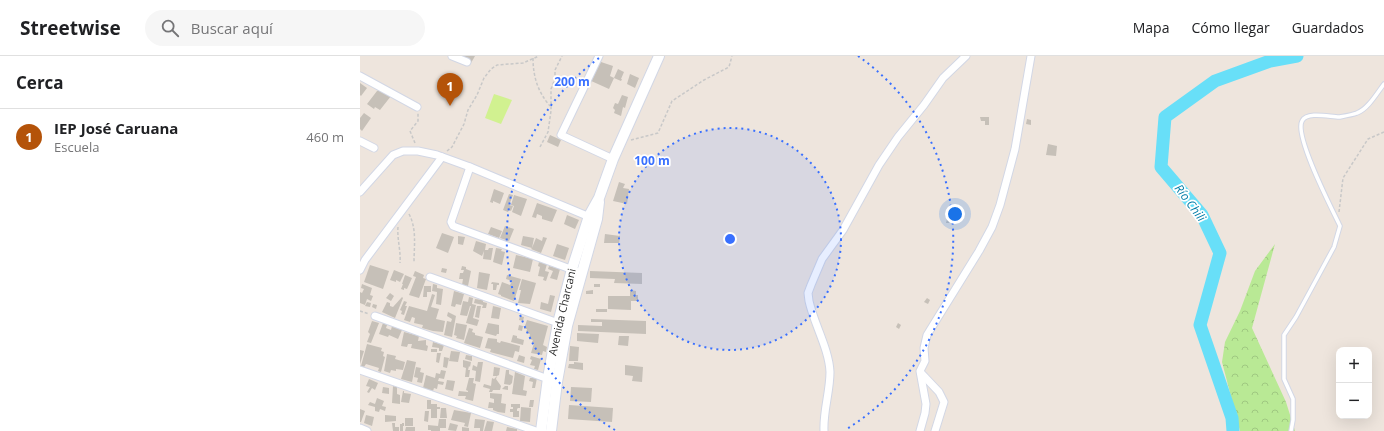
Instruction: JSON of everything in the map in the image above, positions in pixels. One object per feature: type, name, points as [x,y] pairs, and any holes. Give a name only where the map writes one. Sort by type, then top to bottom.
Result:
[{"type":"main road","name":"Avenida Charcani","points":[[541,431],[562,324],[599,198],[620,142],[659,56]]},
{"type":"main road","name":"Avenida Charcani","points":[[551,431],[552,380]]},
{"type":"street","points":[[452,56],[467,62]]},
{"type":"street","points":[[599,56],[561,135],[613,159]]},
{"type":"street","points":[[824,431],[830,372],[809,301],[808,293],[811,285],[822,259],[843,230],[882,159],[944,78],[966,56]]},
{"type":"street","points":[[920,431],[926,404],[920,371],[925,361],[924,348],[927,335],[979,251],[992,227],[1000,205],[1015,149],[1031,56]]},
{"type":"street","points":[[360,76],[417,107]]},
{"type":"street","points":[[360,141],[374,148]]},
{"type":"street","points":[[360,192],[393,156],[403,151],[418,151],[442,157],[470,167],[593,218]]},
{"type":"street","points":[[360,270],[365,260],[442,157]]},
{"type":"street","points":[[470,167],[451,222],[453,226],[577,271]]},
{"type":"street","points":[[430,277],[562,324]]},
{"type":"street","points":[[375,316],[552,380]]},
{"type":"street","points":[[360,370],[536,431]]},
{"type":"street","points":[[920,371],[943,398],[943,407],[935,431]]},
{"type":"street","points":[[360,428],[367,431]]},
{"type":"lane","points":[[1291,431],[1293,420],[1293,399],[1284,379],[1284,335],[1296,317],[1334,247],[1340,226],[1314,172],[1301,131],[1301,122],[1305,117],[1314,115],[1338,117],[1358,113],[1364,109],[1384,84]]},
{"type":"path","points":[[442,157],[452,147],[464,124],[468,110],[477,95],[484,78],[491,69],[498,65],[523,63],[539,56]]},
{"type":"path","points":[[540,147],[548,132],[551,106],[551,88],[555,79],[555,70],[562,56]]},
{"type":"path","points":[[620,142],[658,133],[672,101],[704,80],[729,67],[732,56]]},
{"type":"path","points":[[532,58],[535,78],[539,90],[551,106]]},
{"type":"path","points":[[417,107],[419,118],[410,131],[418,151]]},
{"type":"path","points":[[1338,222],[1343,178],[1368,139],[1384,132]]},
{"type":"path","points":[[405,208],[413,223],[414,263]]},
{"type":"path","points":[[400,214],[398,237],[400,247],[400,263]]},
{"type":"path","points":[[360,311],[375,316]]},
{"type":"green space","points":[[494,94],[512,100],[501,124],[485,118]]},
{"type":"green space","points":[[1275,244],[1252,328],[1286,402],[1295,431],[1240,431],[1222,362],[1225,342],[1240,311],[1255,271]]},
{"type":"building","points":[[460,56],[475,56],[471,63]]},
{"type":"building","points":[[601,62],[613,66],[610,76],[614,78],[609,89],[589,80],[596,66],[598,67]]},
{"type":"building","points":[[618,69],[624,72],[621,81],[614,78]]},
{"type":"building","points":[[630,74],[639,78],[635,88],[627,84]]},
{"type":"building","points":[[360,83],[367,88],[361,96],[360,95]]},
{"type":"building","points":[[379,90],[385,94],[386,92],[391,96],[380,110],[375,107],[374,109],[367,104]]},
{"type":"building","points":[[622,95],[628,97],[625,108],[623,107],[621,116],[614,113],[615,110],[613,108],[615,103],[618,104]]},
{"type":"building","points":[[364,113],[371,118],[362,131],[360,129],[360,118]]},
{"type":"building","points":[[980,117],[989,117],[989,125],[985,125],[985,121],[981,121]]},
{"type":"building","points":[[1027,119],[1031,120],[1031,125],[1026,124]]},
{"type":"building","points":[[550,135],[561,140],[558,147],[547,142]]},
{"type":"building","points":[[1048,144],[1057,146],[1056,156],[1046,155]]},
{"type":"building","points":[[619,182],[625,184],[623,188],[629,189],[627,204],[613,201]]},
{"type":"building","points":[[494,189],[504,193],[500,204],[493,201],[493,203],[490,202]]},
{"type":"building","points":[[509,194],[513,195],[509,205],[513,206],[511,211],[509,210],[508,212],[503,210]]},
{"type":"building","points":[[514,195],[527,199],[521,216],[512,212],[514,206],[511,205]]},
{"type":"building","points":[[537,203],[557,210],[552,222],[542,219],[542,216],[537,214],[536,218],[532,217]]},
{"type":"building","points":[[567,215],[579,220],[575,229],[564,224]]},
{"type":"building","points":[[948,215],[951,216],[949,223],[946,223]]},
{"type":"building","points":[[505,226],[514,229],[509,241],[500,238]]},
{"type":"building","points":[[491,227],[502,231],[499,238],[488,234]]},
{"type":"building","points":[[442,233],[454,237],[448,253],[436,248]]},
{"type":"building","points":[[605,234],[620,236],[619,243],[604,243]]},
{"type":"building","points":[[458,236],[465,237],[463,245],[458,244]]},
{"type":"building","points":[[523,236],[534,238],[532,248],[521,245]]},
{"type":"building","points":[[543,237],[547,238],[541,253],[531,249],[536,238],[542,241]]},
{"type":"building","points":[[476,241],[486,244],[485,250],[493,248],[491,260],[483,259],[484,251],[482,256],[473,251]]},
{"type":"building","points":[[557,244],[569,248],[565,260],[553,256]]},
{"type":"building","points":[[496,248],[502,249],[501,251],[505,252],[502,265],[493,262]]},
{"type":"building","points":[[516,255],[533,259],[530,272],[513,268]]},
{"type":"building","points":[[539,262],[547,264],[545,271],[549,272],[546,281],[543,280],[544,277],[538,276],[540,267],[538,266]]},
{"type":"building","points":[[370,265],[389,271],[383,289],[364,282]]},
{"type":"building","points":[[462,266],[471,271],[468,286],[462,285],[463,279],[459,279],[460,273],[463,273],[464,270],[461,270]]},
{"type":"building","points":[[549,266],[560,269],[557,280],[550,278],[553,271],[548,269]]},
{"type":"building","points":[[442,268],[447,269],[446,273],[441,272]]},
{"type":"building","points":[[394,270],[404,274],[400,282],[390,280]]},
{"type":"building","points":[[415,271],[424,275],[423,278],[426,279],[419,298],[409,295],[416,277],[413,276]]},
{"type":"building","points":[[590,271],[642,273],[642,284],[614,283],[615,279],[590,278]]},
{"type":"building","points":[[479,272],[490,274],[487,290],[477,288]]},
{"type":"building","points":[[405,275],[412,278],[407,289],[404,288],[404,290],[401,289]]},
{"type":"building","points":[[507,275],[521,279],[514,301],[498,294],[502,282],[510,285],[512,281],[506,279]]},
{"type":"building","points":[[522,279],[536,283],[530,304],[518,303]]},
{"type":"building","points":[[492,282],[499,283],[496,290],[493,290],[493,284],[491,284]]},
{"type":"building","points":[[362,284],[372,288],[370,295],[373,296],[371,301],[367,299],[365,305],[360,303],[360,292],[362,293],[364,289],[361,288]]},
{"type":"building","points":[[433,284],[437,285],[437,288],[443,289],[441,305],[436,304],[437,292],[432,291]]},
{"type":"building","points":[[594,284],[600,284],[600,287],[594,287]]},
{"type":"building","points":[[424,286],[431,286],[431,292],[427,292],[427,297],[423,297]]},
{"type":"building","points":[[593,290],[593,294],[586,294],[586,291]]},
{"type":"building","points":[[630,290],[636,291],[636,295],[638,295],[638,301],[631,301],[631,310],[608,309],[608,296],[630,296]]},
{"type":"building","points":[[454,291],[464,294],[461,305],[456,304],[455,307],[451,306]]},
{"type":"building","points":[[390,293],[394,296],[391,301],[386,298]]},
{"type":"building","points":[[432,294],[435,295],[431,307],[439,309],[436,319],[445,321],[443,332],[422,328],[423,325],[414,323],[415,318],[412,317],[410,322],[404,320],[409,306],[427,311]]},
{"type":"building","points":[[550,295],[555,296],[551,312],[540,309],[541,302],[548,304]]},
{"type":"building","points":[[402,297],[403,298],[395,318],[382,312],[387,302],[393,307]]},
{"type":"building","points":[[469,297],[473,298],[472,304],[476,305],[473,318],[479,320],[477,326],[466,323],[471,306],[467,316],[460,315],[463,301],[468,302]]},
{"type":"building","points":[[927,298],[930,300],[928,304],[924,302]]},
{"type":"building","points":[[475,299],[483,300],[483,302],[487,303],[486,308],[482,308],[483,305],[474,303]]},
{"type":"building","points":[[404,301],[407,302],[405,306],[407,306],[404,315],[401,314],[402,311],[400,310]]},
{"type":"building","points":[[367,302],[371,303],[370,307],[365,306]]},
{"type":"building","points":[[373,304],[377,305],[376,309],[372,307]]},
{"type":"building","points":[[477,306],[481,306],[479,318],[475,317]]},
{"type":"building","points":[[493,306],[501,308],[499,319],[491,318]]},
{"type":"building","points":[[596,309],[607,309],[607,312],[596,312]]},
{"type":"building","points":[[448,312],[456,316],[452,337],[444,335],[447,321],[451,322],[452,319],[447,316]]},
{"type":"building","points":[[520,316],[524,317],[523,321],[519,320]]},
{"type":"building","points":[[591,319],[646,321],[646,334],[578,331],[578,325],[602,326],[602,322],[591,322]]},
{"type":"building","points":[[527,320],[548,326],[543,345],[547,347],[546,352],[543,351],[542,355],[531,353],[534,343],[532,342],[533,340],[529,339],[530,334],[526,333],[527,329],[524,329]]},
{"type":"building","points":[[372,321],[379,323],[371,343],[367,342],[370,334],[368,332]]},
{"type":"building","points":[[383,323],[387,325],[386,328],[391,330],[392,326],[402,330],[398,339],[389,335],[388,337],[379,334]]},
{"type":"building","points":[[456,323],[467,325],[464,340],[456,338],[457,336],[454,335]]},
{"type":"building","points":[[488,323],[499,325],[499,334],[496,336],[485,333]]},
{"type":"building","points":[[898,323],[901,325],[899,329],[896,327]]},
{"type":"building","points":[[519,325],[523,326],[522,331],[518,330]]},
{"type":"building","points":[[469,328],[473,329],[472,332],[475,333],[475,335],[483,337],[480,348],[464,343]]},
{"type":"building","points":[[404,332],[419,336],[418,341],[426,340],[426,345],[428,346],[427,351],[411,348],[412,344],[408,344],[407,347],[401,346]]},
{"type":"building","points":[[577,333],[599,334],[598,343],[577,341]]},
{"type":"building","points":[[513,335],[524,340],[523,345],[511,342]]},
{"type":"building","points":[[619,336],[629,336],[628,346],[618,345]]},
{"type":"building","points":[[488,338],[497,339],[497,342],[500,343],[501,341],[520,346],[519,352],[515,351],[513,358],[490,352],[491,349],[485,348]]},
{"type":"building","points":[[433,342],[444,345],[442,351],[439,351],[439,348],[432,347]]},
{"type":"building","points":[[367,344],[382,348],[381,351],[384,352],[383,356],[385,357],[381,372],[378,371],[379,368],[366,364],[364,367],[361,366]]},
{"type":"building","points":[[570,346],[579,347],[578,361],[569,361]]},
{"type":"building","points":[[431,349],[437,349],[437,352],[431,352]]},
{"type":"building","points":[[360,350],[364,351],[360,364]]},
{"type":"building","points":[[451,351],[460,352],[458,362],[449,361]]},
{"type":"building","points":[[437,353],[441,353],[439,363],[436,362]]},
{"type":"building","points":[[387,354],[396,356],[395,359],[405,362],[403,370],[391,370],[390,373],[384,371]]},
{"type":"building","points":[[466,355],[472,356],[472,361],[465,359]]},
{"type":"building","points":[[519,355],[525,357],[524,363],[517,361]]},
{"type":"building","points":[[531,356],[541,359],[538,370],[534,369],[535,366],[530,365],[532,360],[530,359]]},
{"type":"building","points":[[444,357],[449,358],[447,368],[443,367]]},
{"type":"building","points":[[407,360],[416,362],[412,382],[401,379]]},
{"type":"building","points":[[463,360],[471,362],[468,370],[470,370],[469,377],[465,377],[466,368],[463,367]]},
{"type":"building","points":[[478,362],[483,362],[480,382],[475,381],[476,371],[472,370],[473,365],[477,367]]},
{"type":"building","points":[[574,362],[583,363],[583,370],[568,368],[569,364],[574,364]]},
{"type":"building","points":[[625,365],[643,367],[642,382],[632,381],[633,376],[625,375]]},
{"type":"building","points":[[416,367],[421,368],[420,372],[424,373],[422,383],[417,382],[418,378],[414,377]]},
{"type":"building","points":[[494,367],[500,368],[499,375],[497,376],[493,376]]},
{"type":"building","points":[[441,370],[446,371],[444,379],[439,378],[438,381],[444,382],[443,385],[438,384],[437,389],[434,388],[433,391],[423,388],[426,375],[435,378],[436,373],[440,374]]},
{"type":"building","points":[[506,370],[509,370],[509,374],[513,376],[512,383],[510,385],[504,384]]},
{"type":"building","points":[[515,372],[525,376],[523,390],[527,391],[526,396],[512,394]]},
{"type":"building","points":[[497,376],[496,379],[501,386],[500,390],[493,390],[492,392],[489,392],[490,389],[483,387],[484,384],[491,386],[492,378],[494,379]]},
{"type":"building","points":[[469,378],[474,378],[473,383],[476,384],[473,401],[465,399],[466,396],[458,396],[459,391],[468,392],[466,390]]},
{"type":"building","points":[[530,378],[537,378],[535,388],[532,388],[533,382],[529,381]]},
{"type":"building","points":[[369,379],[378,383],[375,390],[372,388],[369,393],[367,392],[370,387],[366,386]]},
{"type":"building","points":[[447,380],[455,381],[453,391],[445,389]]},
{"type":"building","points":[[393,386],[397,387],[397,394],[400,395],[400,404],[392,403]]},
{"type":"building","points":[[505,386],[508,386],[508,390],[502,389]]},
{"type":"building","points":[[383,387],[389,388],[389,394],[382,393]]},
{"type":"building","points":[[571,387],[592,388],[591,402],[570,401]]},
{"type":"building","points":[[403,391],[404,393],[411,394],[409,403],[401,402]]},
{"type":"building","points":[[490,393],[502,394],[501,403],[506,404],[505,413],[493,410],[493,408],[488,408],[489,402],[494,403],[494,399],[490,398]]},
{"type":"building","points":[[377,398],[384,401],[382,406],[386,407],[385,411],[380,409],[379,412],[375,411],[375,407],[368,405],[370,402],[375,404]]},
{"type":"building","points":[[427,400],[431,400],[431,404],[437,404],[437,407],[440,407],[440,409],[437,409],[437,418],[431,418],[431,409],[427,409]]},
{"type":"building","points":[[530,400],[534,400],[533,407],[529,407]]},
{"type":"building","points":[[511,404],[520,404],[520,408],[517,409],[517,411],[519,411],[519,417],[513,417],[513,412],[510,412],[510,409],[513,409]]},
{"type":"building","points":[[569,405],[613,408],[612,422],[568,419]]},
{"type":"building","points":[[521,407],[531,408],[530,422],[520,421]]},
{"type":"building","points":[[441,408],[446,408],[447,418],[440,418]]},
{"type":"building","points":[[360,409],[365,411],[361,422],[360,422]]},
{"type":"building","points":[[454,410],[471,413],[468,427],[464,426],[465,423],[451,420]]},
{"type":"building","points":[[425,411],[429,411],[428,422],[424,421]]},
{"type":"building","points":[[366,415],[374,417],[372,426],[364,423]]},
{"type":"building","points":[[385,415],[396,416],[396,421],[385,422]]},
{"type":"building","points":[[405,418],[413,418],[413,426],[405,426]]},
{"type":"building","points":[[439,419],[446,419],[446,428],[440,428],[440,431],[428,430],[428,425],[438,426]]},
{"type":"building","points":[[475,419],[485,420],[483,431],[480,431],[480,428],[474,428]]},
{"type":"building","points":[[487,421],[494,422],[492,431],[484,431]]},
{"type":"building","points":[[392,423],[395,423],[395,427],[399,427],[399,431],[393,431]]},
{"type":"building","points":[[404,423],[403,431],[400,431],[400,424]]},
{"type":"building","points":[[450,423],[458,425],[456,431],[448,430]]},
{"type":"building","points":[[406,427],[415,427],[415,431],[405,431]]},
{"type":"building","points":[[462,427],[469,428],[469,431],[462,431]]},
{"type":"building","points":[[507,427],[517,429],[517,431],[506,431]]},
{"type":"waterway","name":"Río Chili","points":[[1233,431],[1232,418],[1200,325],[1220,253],[1202,215],[1161,167],[1165,117],[1215,81],[1270,61],[1297,56]]},
{"type":"place","name":"IEP José Caruana","points":[[450,106]]}]
